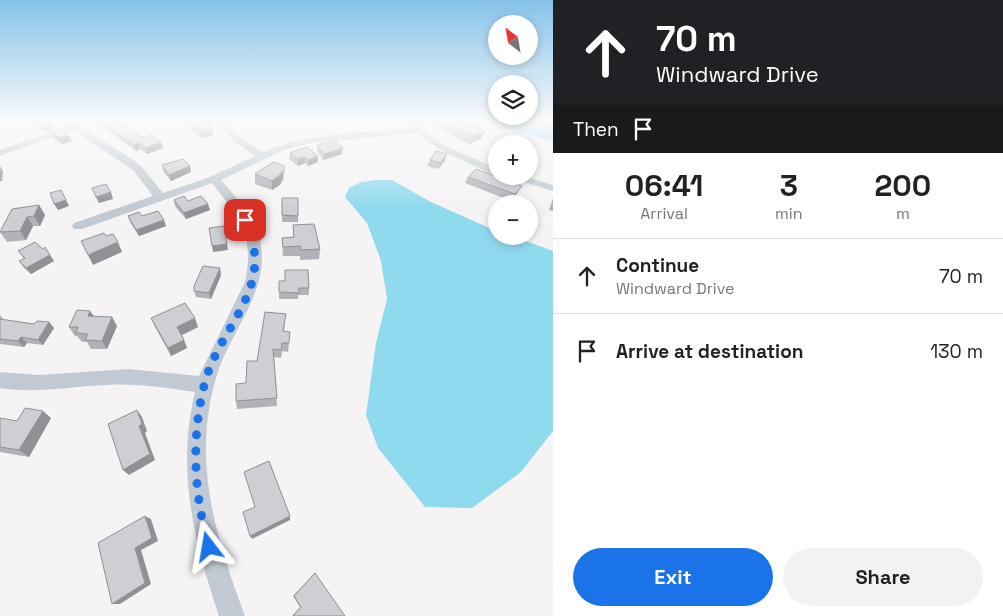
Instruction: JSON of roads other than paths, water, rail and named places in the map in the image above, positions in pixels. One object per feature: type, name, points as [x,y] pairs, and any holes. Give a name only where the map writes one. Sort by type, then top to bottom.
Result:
[{"type":"street","points":[[110,150],[138,169],[160,197]]},
{"type":"street","points":[[253,150],[262,156]]},
{"type":"street","points":[[78,226],[214,179],[277,150]]},
{"type":"street","points":[[447,150],[488,168]]},
{"type":"street","points":[[214,179],[238,208],[254,242],[255,273],[250,291],[214,358],[204,384],[197,425],[195,456],[197,490],[205,532],[232,616]]},
{"type":"street","points":[[538,184],[553,188]]},
{"type":"street","points":[[0,380],[37,384],[105,377],[129,377],[204,384]]},
{"type":"water","points":[[392,180],[431,202],[488,227],[488,245],[537,245],[553,251],[553,431],[521,472],[472,508],[425,507],[378,448],[366,415],[376,343],[387,299],[381,261],[367,223],[345,197],[349,188],[361,182]]}]
